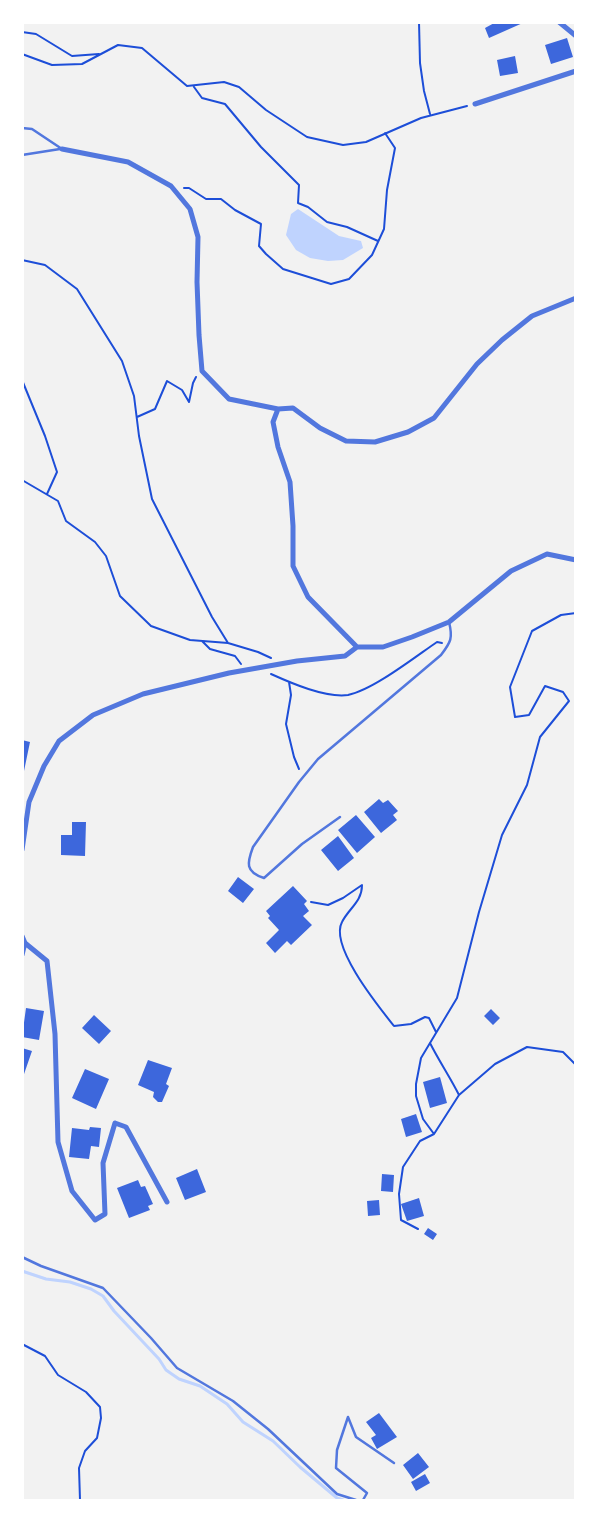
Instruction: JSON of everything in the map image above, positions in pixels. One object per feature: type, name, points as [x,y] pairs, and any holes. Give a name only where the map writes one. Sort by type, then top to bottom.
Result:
[{"type":"street","points":[[559,22],[576,36]]},
{"type":"street","points":[[475,104],[576,71]]},
{"type":"street","points":[[62,149],[128,162],[171,186],[190,209],[198,237],[197,282],[202,371],[228,398],[278,409],[293,408],[320,428],[346,441],[375,442],[408,432],[434,418],[477,364],[502,340],[532,316],[576,298]]},
{"type":"street","points":[[278,409],[273,422],[278,447],[290,482],[293,566],[308,597],[357,647]]},
{"type":"street","points":[[22,850],[29,802],[44,766],[59,741],[93,715],[143,694],[245,670],[345,656],[357,647],[383,647],[412,638],[449,622],[511,571],[547,554],[576,560]]},
{"type":"street","points":[[22,936],[25,943],[47,961],[55,1034],[58,1142],[72,1191],[95,1220],[104,1214],[103,1163],[115,1123],[126,1127],[167,1202]]},
{"type":"street","points":[[22,955],[25,943]]},
{"type":"lane","points":[[22,128],[32,130],[62,149]]},
{"type":"lane","points":[[22,155],[62,149]]},
{"type":"lane","points":[[340,817],[302,844],[264,878],[254,874],[249,868],[249,858],[253,847],[303,777],[318,760],[441,655],[450,644],[452,634],[449,622]]},
{"type":"lane","points":[[22,1257],[41,1266],[103,1288],[177,1368],[233,1401],[268,1430],[337,1494],[356,1500]]},
{"type":"lane","points":[[363,1500],[367,1493],[336,1468],[337,1450],[348,1417],[356,1437],[394,1463]]},
{"type":"path","points":[[419,22],[420,63],[424,91],[431,115]]},
{"type":"path","points":[[22,32],[36,34],[72,56],[101,54]]},
{"type":"path","points":[[22,54],[52,65],[82,64],[118,45],[142,48],[187,86],[224,82],[238,87],[266,110],[307,137],[343,145],[366,142],[431,115],[475,104]]},
{"type":"path","points":[[193,86],[202,98],[226,104],[261,147],[299,185],[298,203],[308,207],[327,222],[347,227],[378,241]]},
{"type":"path","points":[[171,186],[189,188],[206,199],[221,199],[235,210],[261,224],[259,246],[283,269],[331,284],[349,279],[372,255],[384,228],[387,190],[395,148],[385,133]]},
{"type":"path","points":[[22,260],[45,265],[77,289],[122,361],[134,396],[139,436],[152,499],[212,617],[228,643]]},
{"type":"path","points":[[137,418],[155,409],[168,381],[182,390],[189,402],[193,383],[202,365]]},
{"type":"path","points":[[22,380],[45,436],[56,472],[46,494]]},
{"type":"path","points":[[22,480],[58,501],[66,521],[95,542],[106,556],[120,596],[151,626],[190,640],[228,643],[258,652],[282,664]]},
{"type":"path","points":[[434,1134],[423,1119],[416,1096],[416,1084],[421,1058],[457,998],[479,912],[502,835],[527,785],[540,737],[569,701],[563,692],[545,686],[529,715],[515,717],[510,687],[532,631],[561,615],[576,613]]},
{"type":"path","points":[[202,641],[210,649],[235,656],[245,670]]},
{"type":"path","points":[[259,668],[289,682],[329,694],[347,695],[365,690],[437,642],[450,644]]},
{"type":"path","points":[[289,682],[292,695],[286,724],[294,757],[303,777]]},
{"type":"path","points":[[311,902],[328,905],[343,898],[362,885],[362,893],[342,922],[338,934],[348,958],[367,991],[394,1026],[411,1024],[425,1017],[429,1018],[436,1032]]},
{"type":"path","points":[[430,1042],[440,1065],[459,1095]]},
{"type":"path","points":[[418,1229],[402,1220],[399,1194],[403,1167],[420,1141],[434,1134],[459,1095],[496,1064],[527,1047],[563,1052],[576,1065]]},
{"type":"path","points":[[22,1344],[45,1356],[58,1375],[86,1392],[100,1407],[101,1418],[97,1438],[85,1451],[79,1468],[80,1500]]},
{"type":"water","points":[[298,209],[339,236],[361,241],[363,248],[343,260],[328,261],[310,258],[296,250],[286,235],[291,214]]},
{"type":"building","points":[[496,22],[525,22],[489,38],[485,28]]},
{"type":"building","points":[[567,38],[573,57],[551,64],[545,45]]},
{"type":"building","points":[[515,56],[518,73],[500,76],[497,60]]},
{"type":"building","points":[[22,740],[30,742],[24,771],[22,770]]},
{"type":"building","points":[[379,799],[383,803],[388,800],[398,811],[393,815],[397,820],[381,833],[364,812]]},
{"type":"building","points":[[356,815],[375,837],[357,853],[338,830]]},
{"type":"building","points":[[72,822],[86,822],[85,856],[61,855],[61,835],[72,835]]},
{"type":"building","points":[[338,836],[354,858],[338,871],[321,850]]},
{"type":"building","points":[[238,877],[254,889],[243,903],[228,891]]},
{"type":"building","points":[[293,886],[307,901],[304,904],[309,911],[303,916],[312,925],[291,945],[287,941],[275,953],[266,943],[279,930],[268,918],[270,916],[266,911]]},
{"type":"building","points":[[26,1008],[44,1011],[39,1040],[22,1037]]},
{"type":"building","points":[[491,1009],[500,1018],[493,1025],[484,1016]]},
{"type":"building","points":[[94,1015],[111,1031],[99,1044],[82,1028]]},
{"type":"building","points":[[22,1048],[32,1051],[23,1077],[22,1077]]},
{"type":"building","points":[[148,1060],[172,1068],[166,1084],[169,1086],[162,1102],[158,1102],[153,1097],[154,1092],[138,1085]]},
{"type":"building","points":[[85,1069],[109,1079],[96,1109],[72,1098]]},
{"type":"building","points":[[440,1077],[447,1103],[430,1108],[423,1082]]},
{"type":"building","points":[[416,1114],[422,1132],[406,1137],[401,1119]]},
{"type":"building","points":[[90,1127],[101,1128],[99,1147],[91,1146],[89,1159],[69,1157],[72,1128],[89,1130]]},
{"type":"building","points":[[197,1169],[206,1192],[185,1200],[176,1178]]},
{"type":"building","points":[[382,1174],[394,1175],[393,1192],[381,1191]]},
{"type":"building","points":[[138,1180],[141,1187],[145,1186],[153,1204],[148,1206],[150,1210],[129,1218],[117,1188]]},
{"type":"building","points":[[419,1198],[424,1216],[407,1221],[401,1204]]},
{"type":"building","points":[[379,1200],[380,1215],[368,1216],[367,1201]]},
{"type":"building","points":[[428,1228],[437,1234],[433,1240],[424,1234]]},
{"type":"building","points":[[379,1413],[397,1437],[377,1449],[371,1438],[376,1435],[366,1422]]},
{"type":"building","points":[[418,1453],[429,1467],[413,1479],[403,1465]]},
{"type":"building","points":[[425,1474],[430,1483],[416,1491],[411,1482]]},
{"type":"waterway","points":[[22,1271],[46,1279],[70,1282],[91,1289],[103,1296],[114,1311],[159,1359],[166,1370],[179,1379],[200,1386],[227,1404],[243,1422],[273,1441],[300,1467],[337,1498],[343,1500]]}]
